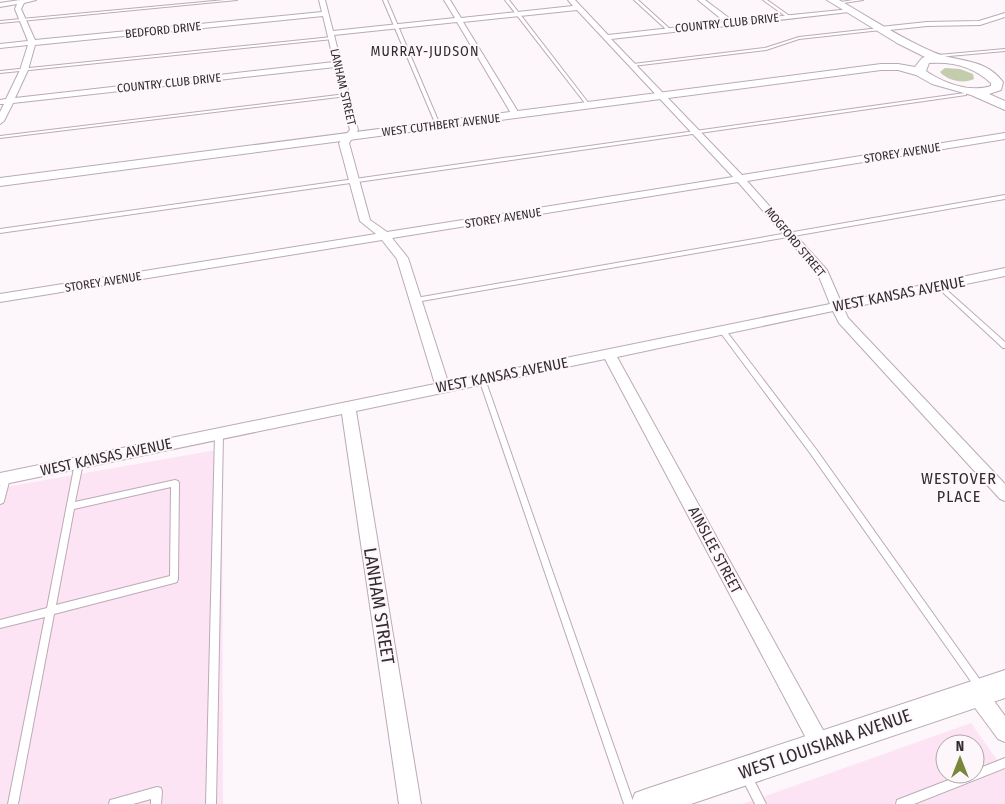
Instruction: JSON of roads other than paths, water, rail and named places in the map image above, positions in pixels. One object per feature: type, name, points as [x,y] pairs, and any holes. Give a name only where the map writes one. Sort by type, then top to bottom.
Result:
[{"type":"street","points":[[0,121],[4,102],[24,70],[32,43],[18,9],[23,0]]},
{"type":"street","points":[[0,5],[33,0]]},
{"type":"street","name":"LANHAM STREET","points":[[322,0],[354,130],[344,143],[365,221],[385,236],[402,258],[443,387]]},
{"type":"street","points":[[447,0],[516,115]]},
{"type":"street","points":[[701,0],[731,23]]},
{"type":"street","points":[[834,2],[900,41],[930,56],[979,68],[999,88],[1005,98]]},
{"type":"street","points":[[331,35],[396,26],[518,14],[574,4]]},
{"type":"street","name":"MOGFORD STREET","points":[[574,4],[742,180],[823,272],[843,320],[1005,494]]},
{"type":"street","name":"COUNTRY CLUB DRIVE","points":[[606,37],[849,10]]},
{"type":"street","name":"BEDFORD DRIVE","points":[[0,46],[325,14]]},
{"type":"street","points":[[880,29],[927,24],[980,23],[1005,15]]},
{"type":"street","points":[[900,41],[903,47],[917,55],[932,80],[1005,106]]},
{"type":"street","points":[[922,66],[941,58]]},
{"type":"street","name":"COUNTRY CLUB DRIVE","points":[[4,102],[338,64]]},
{"type":"street","name":"WEST CUTHBERT AVENUE","points":[[0,182],[881,67],[922,66]]},
{"type":"street","points":[[968,92],[999,88]]},
{"type":"street","name":"STOREY AVENUE","points":[[0,298],[742,180],[1005,136]]},
{"type":"street","name":"WEST KANSAS AVENUE","points":[[3,478],[1005,272]]},
{"type":"street","name":"AINSLEE STREET","points":[[608,354],[821,746]]},
{"type":"street","name":"LANHAM STREET","points":[[348,407],[410,804]]},
{"type":"street","points":[[989,690],[1005,732]]},
{"type":"street","name":"WEST LOUISIANA AVENUE","points":[[646,804],[989,690]]},
{"type":"lane","points":[[0,22],[235,0]]},
{"type":"lane","points":[[385,0],[438,125]]},
{"type":"lane","points":[[507,0],[589,106]]},
{"type":"lane","points":[[636,0],[669,30]]},
{"type":"lane","points":[[765,0],[789,16]]},
{"type":"lane","points":[[834,2],[861,0]]},
{"type":"lane","points":[[633,65],[766,48],[798,38],[880,29]]},
{"type":"lane","points":[[0,72],[331,35]]},
{"type":"lane","points":[[941,58],[1005,50]]},
{"type":"lane","points":[[0,231],[697,133],[968,92]]},
{"type":"lane","points":[[0,137],[346,95]]},
{"type":"lane","points":[[416,300],[1005,197]]},
{"type":"lane","points":[[939,286],[1005,346]]},
{"type":"lane","points":[[722,330],[989,690]]},
{"type":"lane","points":[[482,379],[629,804]]},
{"type":"lane","points":[[211,804],[219,434]]},
{"type":"lane","points":[[13,804],[79,463]]},
{"type":"lane","points":[[0,501],[3,478]]},
{"type":"lane","points":[[0,624],[174,578],[175,483],[70,506]]},
{"type":"lane","points":[[901,804],[1005,763]]},
{"type":"lane","points":[[744,772],[761,804]]},
{"type":"lane","points":[[114,804],[157,792],[156,804]]},
{"type":"district","name":"MURRAY-JUDSON","points":[[425,51]]},
{"type":"district","name":"WESTOVER PLACE","points":[[959,487]]}]
